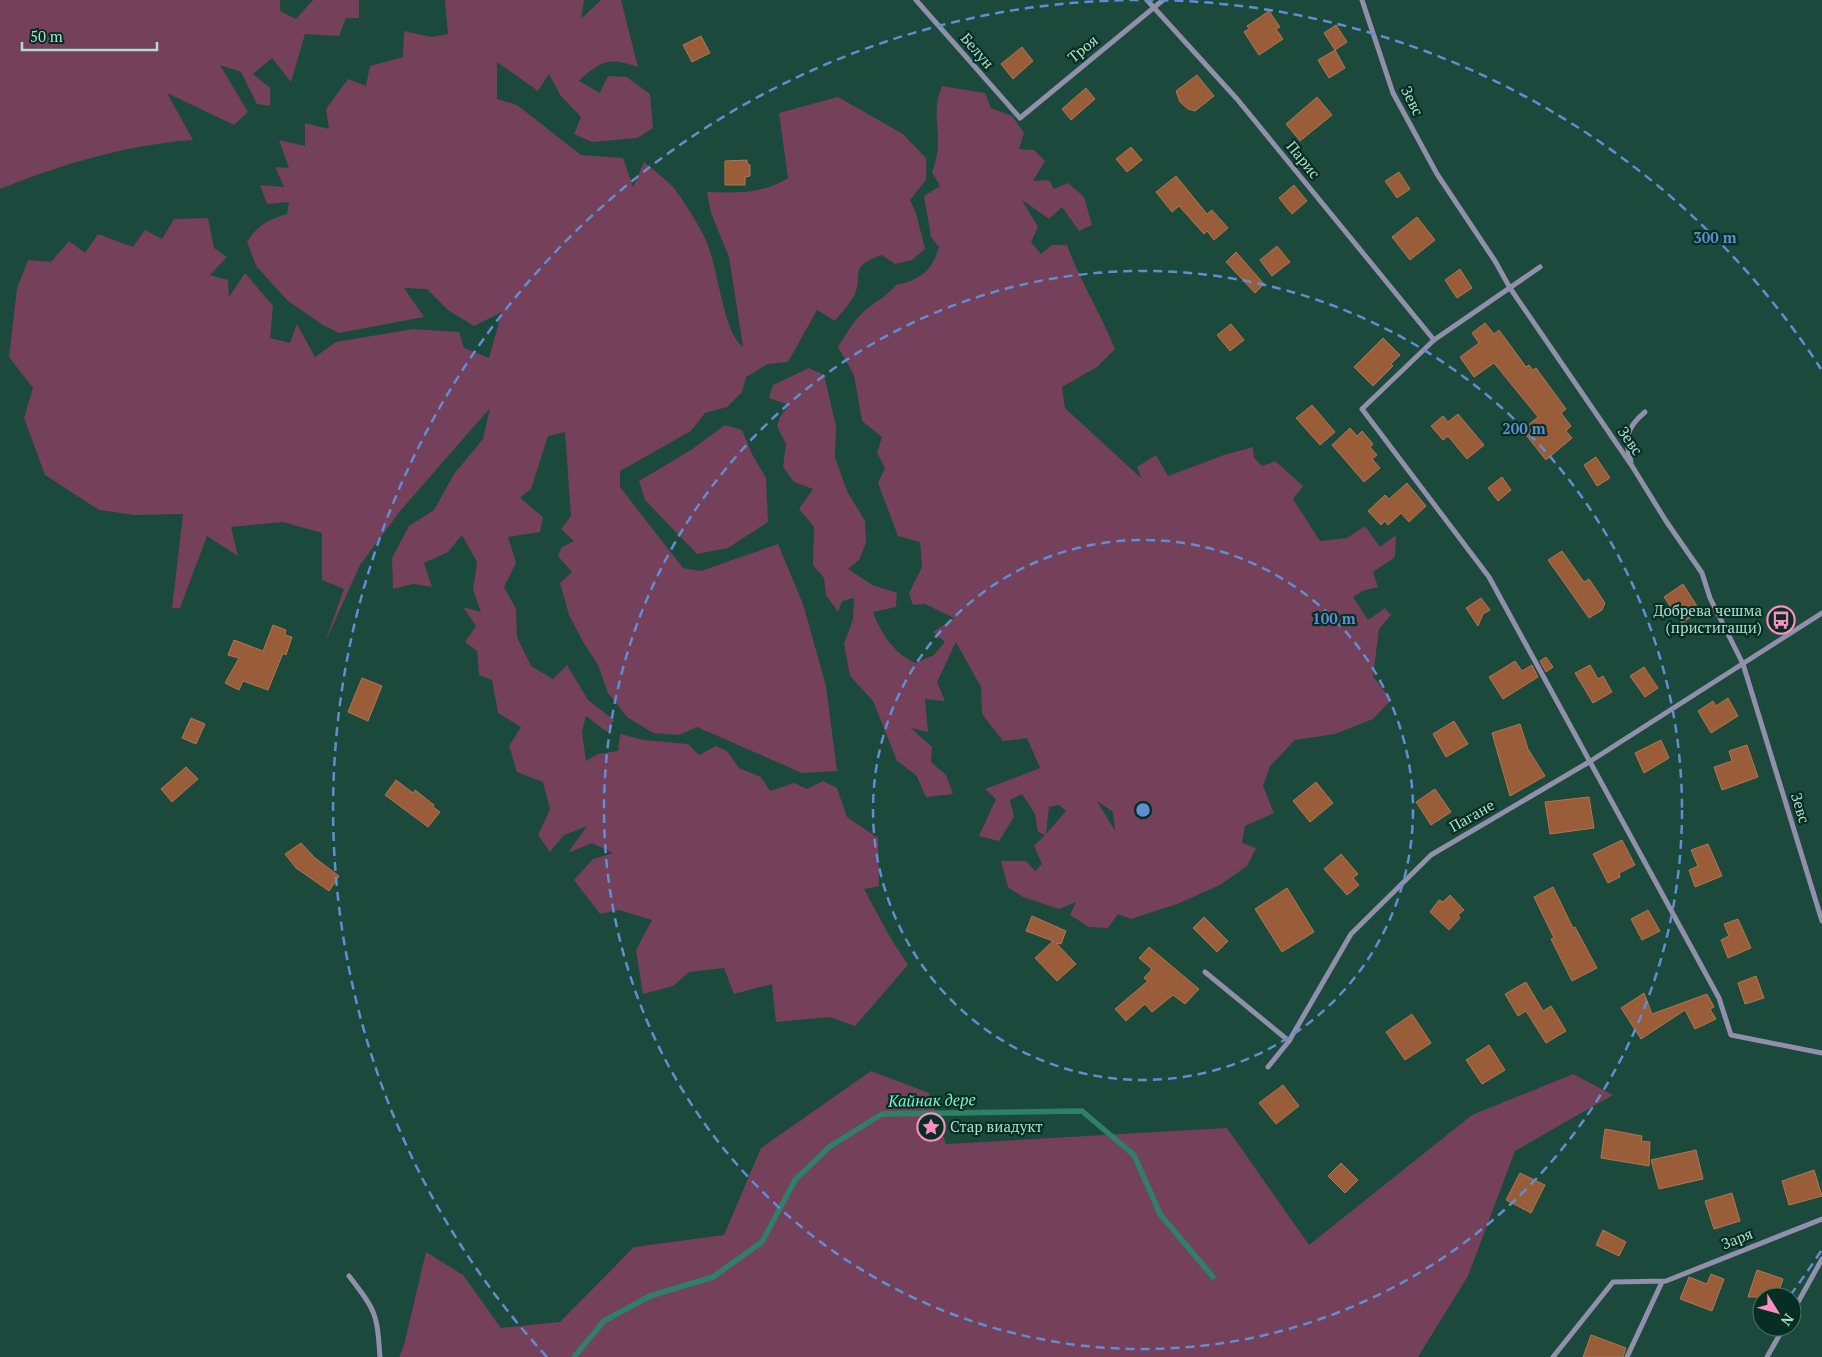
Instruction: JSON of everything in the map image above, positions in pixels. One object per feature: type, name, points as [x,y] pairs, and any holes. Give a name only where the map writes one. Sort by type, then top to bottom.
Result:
[{"type":"street","name":"Белун","points":[[916,0],[1020,118]]},
{"type":"street","name":"Парис","points":[[1147,0],[1237,99],[1434,340]]},
{"type":"street","name":"Троя","points":[[1020,118],[1163,0]]},
{"type":"street","name":"Зевс","points":[[1362,0],[1393,93],[1437,174],[1495,261],[1510,288],[1702,572],[1710,598],[1743,664],[1822,922]]},
{"type":"street","points":[[1540,268],[1434,340],[1362,409],[1489,577],[1719,998],[1732,1035],[1822,1053]]},
{"type":"street","points":[[1632,466],[1626,444],[1632,423],[1645,412]]},
{"type":"street","name":"Пагане","points":[[1268,1067],[1289,1041],[1351,934],[1431,854],[1589,762],[1820,614]]},
{"type":"street","points":[[1205,972],[1289,1041]]},
{"type":"street","name":"Заря","points":[[1553,1357],[1614,1282],[1662,1282],[1822,1219]]},
{"type":"street","points":[[1802,1295],[1822,1259]]},
{"type":"street","points":[[349,1276],[373,1308],[378,1321],[380,1357]]},
{"type":"street","points":[[1627,1357],[1662,1282]]},
{"type":"street","points":[[1768,1357],[1779,1337]]},
{"type":"shaded area","points":[[0,0],[280,0],[280,11],[296,19],[313,0],[359,0],[359,18],[346,18],[339,36],[305,34],[291,82],[272,58],[253,74],[270,88],[270,106],[257,104],[241,72],[220,65],[248,112],[234,125],[167,93],[193,140],[143,146],[95,157],[0,189]]},
{"type":"shaded area","points":[[445,0],[584,0],[581,19],[601,0],[621,0],[638,67],[620,62],[606,62],[593,69],[579,81],[600,93],[608,76],[627,77],[650,94],[653,128],[637,138],[592,142],[574,134],[581,117],[560,95],[549,74],[538,91],[497,62],[497,99],[517,105],[581,155],[623,158],[633,187],[644,162],[670,184],[685,204],[709,247],[730,327],[736,339],[743,347],[729,257],[711,213],[707,192],[759,190],[788,178],[779,113],[838,97],[903,134],[926,158],[926,180],[910,200],[916,213],[925,249],[912,260],[895,264],[882,255],[864,264],[860,268],[857,289],[847,306],[835,321],[817,310],[788,362],[768,364],[746,377],[742,392],[727,407],[705,413],[691,431],[620,471],[620,487],[683,568],[701,571],[778,544],[803,604],[826,686],[837,771],[802,773],[697,727],[679,735],[653,733],[627,717],[608,693],[598,665],[569,615],[560,583],[572,572],[558,556],[562,547],[574,541],[561,529],[571,516],[565,432],[548,436],[531,489],[520,498],[543,517],[540,532],[508,537],[516,563],[504,587],[516,609],[517,637],[531,666],[553,679],[567,665],[588,700],[614,720],[607,732],[586,716],[582,732],[586,761],[598,754],[618,751],[620,734],[644,740],[688,744],[699,755],[716,746],[727,751],[739,768],[761,777],[770,791],[794,783],[807,789],[823,781],[837,788],[847,817],[878,838],[879,886],[864,889],[891,939],[908,965],[855,1026],[830,1017],[776,1022],[772,984],[734,994],[724,968],[689,972],[673,986],[643,994],[636,950],[652,920],[619,910],[600,914],[574,880],[593,859],[613,853],[592,843],[568,853],[587,826],[564,835],[550,852],[538,835],[550,809],[543,782],[517,772],[509,746],[521,727],[498,713],[492,680],[479,675],[477,651],[465,642],[476,626],[463,607],[481,612],[473,590],[477,562],[462,535],[448,552],[424,563],[432,587],[413,584],[393,589],[392,558],[409,526],[434,510],[454,474],[483,439],[490,408],[401,510],[360,565],[324,645],[344,589],[322,580],[322,533],[283,522],[231,527],[238,556],[207,536],[180,608],[172,608],[183,514],[135,515],[99,510],[45,475],[24,418],[33,388],[9,357],[17,288],[28,260],[51,262],[69,241],[85,253],[98,234],[133,247],[145,230],[162,239],[174,219],[208,218],[214,248],[227,257],[210,275],[228,280],[229,297],[245,273],[273,306],[270,338],[290,343],[297,324],[315,357],[336,342],[413,329],[459,332],[464,348],[489,358],[502,312],[474,326],[448,310],[427,289],[404,288],[424,317],[339,333],[323,325],[288,301],[256,266],[247,242],[264,224],[274,218],[287,214],[289,202],[267,204],[260,185],[284,187],[275,167],[289,168],[279,140],[305,146],[305,123],[329,129],[326,109],[348,79],[366,86],[370,66],[403,57],[404,31],[432,37],[448,34]]},
{"type":"shaded area","points":[[942,86],[985,93],[991,108],[1012,116],[1024,133],[1019,149],[1034,150],[1045,161],[1033,181],[1049,180],[1054,189],[1068,183],[1084,197],[1092,225],[1079,231],[1062,207],[1049,219],[1022,200],[1038,227],[1031,242],[1041,254],[1052,245],[1067,245],[1115,349],[1097,367],[1062,387],[1065,408],[1141,478],[1137,467],[1156,455],[1168,476],[1224,455],[1253,447],[1254,458],[1262,466],[1275,461],[1303,486],[1293,499],[1320,541],[1347,538],[1365,526],[1380,547],[1396,535],[1395,557],[1373,572],[1378,587],[1362,591],[1353,597],[1368,620],[1385,608],[1391,615],[1379,629],[1373,676],[1391,700],[1373,719],[1335,734],[1295,740],[1270,766],[1263,786],[1274,813],[1245,826],[1242,843],[1256,848],[1247,866],[1220,885],[1177,904],[1131,919],[1118,914],[1108,928],[1089,927],[1070,915],[1076,902],[1059,909],[1023,897],[1008,887],[1001,861],[1026,861],[1035,871],[1042,864],[1034,846],[1045,835],[1038,832],[1035,814],[1022,794],[1010,800],[1014,817],[999,841],[979,836],[996,799],[985,789],[1040,768],[1027,738],[1003,741],[982,714],[981,687],[956,642],[937,682],[945,701],[925,699],[928,732],[911,728],[932,747],[931,762],[946,775],[953,794],[926,797],[916,775],[897,761],[873,701],[850,676],[844,644],[853,619],[854,598],[842,601],[838,612],[826,595],[824,578],[813,565],[814,527],[799,509],[813,489],[794,482],[783,467],[786,444],[777,426],[780,417],[789,405],[769,398],[773,385],[809,368],[824,375],[836,426],[835,457],[847,491],[865,521],[866,543],[859,560],[848,569],[872,585],[897,593],[896,607],[873,612],[884,635],[900,654],[915,663],[934,655],[945,642],[933,632],[954,618],[925,604],[913,605],[909,593],[922,567],[920,542],[898,536],[878,483],[885,468],[877,453],[882,437],[862,421],[854,375],[838,347],[851,326],[863,312],[896,285],[912,280],[924,273],[936,255],[939,247],[931,237],[924,196],[940,186],[932,172],[938,146],[937,103]],"holes":[[[1097,801],[1113,812],[1115,831]],[[1059,805],[1066,811],[1046,834],[1049,807]]]},
{"type":"shaded area","points":[[725,425],[742,430],[752,454],[766,478],[768,522],[728,548],[697,554],[645,500],[639,481],[691,450]]},
{"type":"shaded area","points":[[871,1071],[929,1093],[946,1144],[1227,1128],[1309,1245],[1472,1115],[1573,1074],[1613,1095],[1515,1151],[1468,1276],[1418,1357],[399,1357],[404,1345],[426,1252],[463,1275],[501,1328],[560,1322],[634,1247],[724,1235],[761,1148]]},
{"type":"building","points":[[1269,11],[1280,27],[1276,29],[1283,39],[1259,55],[1244,32],[1249,29],[1247,26]]},
{"type":"building","points":[[1336,25],[1347,42],[1335,50],[1324,33]]},
{"type":"building","points":[[701,36],[710,53],[692,62],[683,45]]},
{"type":"building","points":[[1022,47],[1033,61],[1013,79],[1001,64]]},
{"type":"building","points":[[1335,50],[1345,68],[1329,78],[1318,60]]},
{"type":"building","points":[[1197,75],[1214,96],[1195,111],[1188,109],[1180,102],[1176,91]]},
{"type":"building","points":[[1086,88],[1095,99],[1071,120],[1062,109]]},
{"type":"building","points":[[1317,97],[1332,115],[1300,141],[1286,124]]},
{"type":"building","points":[[1131,147],[1142,160],[1127,172],[1116,159]]},
{"type":"building","points":[[747,160],[747,163],[750,165],[750,176],[745,177],[745,185],[725,185],[725,161]]},
{"type":"building","points":[[1399,172],[1410,189],[1397,198],[1385,181]]},
{"type":"building","points":[[1176,176],[1207,214],[1212,210],[1228,228],[1214,240],[1207,231],[1204,234],[1179,206],[1172,212],[1156,192]]},
{"type":"building","points":[[1294,185],[1307,201],[1292,214],[1279,198]]},
{"type":"building","points":[[1417,217],[1435,240],[1410,260],[1392,237]]},
{"type":"building","points":[[1277,246],[1290,262],[1272,276],[1260,260]]},
{"type":"building","points":[[1236,252],[1264,284],[1255,293],[1226,262]]},
{"type":"building","points":[[1460,269],[1472,288],[1457,298],[1445,280]]},
{"type":"building","points":[[1485,323],[1494,334],[1499,330],[1526,367],[1529,365],[1533,370],[1536,368],[1566,409],[1561,413],[1571,426],[1566,431],[1572,438],[1546,460],[1522,430],[1538,417],[1494,363],[1474,377],[1460,357],[1479,343],[1472,333]]},
{"type":"building","points":[[1231,324],[1244,340],[1230,351],[1217,335]]},
{"type":"building","points":[[1383,338],[1400,355],[1391,364],[1393,366],[1373,386],[1354,367]]},
{"type":"building","points":[[1312,405],[1335,432],[1320,445],[1296,418]]},
{"type":"building","points":[[1458,414],[1484,445],[1467,459],[1448,436],[1443,440],[1431,426],[1443,416],[1448,422]]},
{"type":"building","points":[[1350,428],[1357,436],[1362,431],[1373,444],[1370,447],[1377,455],[1372,459],[1380,468],[1364,482],[1332,445]]},
{"type":"building","points":[[1596,457],[1610,478],[1597,486],[1584,465]]},
{"type":"building","points":[[1502,477],[1511,490],[1498,501],[1488,488]]},
{"type":"building","points":[[1407,483],[1426,506],[1409,522],[1401,513],[1388,525],[1385,521],[1381,525],[1368,511],[1385,495],[1389,499]]},
{"type":"building","points":[[1562,551],[1584,582],[1589,579],[1605,603],[1602,610],[1589,618],[1548,560]]},
{"type":"building","points":[[1683,584],[1700,611],[1682,623],[1664,597]]},
{"type":"building","points":[[1481,598],[1490,610],[1483,614],[1478,626],[1466,608]]},
{"type":"building","points":[[273,625],[286,630],[285,635],[292,637],[286,655],[283,653],[268,690],[243,681],[239,690],[225,683],[239,658],[228,655],[234,640],[263,651]]},
{"type":"building","points":[[1546,657],[1553,667],[1546,672],[1540,661]]},
{"type":"building","points":[[1515,661],[1522,671],[1532,665],[1538,677],[1503,699],[1489,677]]},
{"type":"building","points":[[1590,665],[1598,679],[1603,676],[1612,692],[1593,703],[1575,673]]},
{"type":"building","points":[[1644,667],[1658,688],[1645,697],[1630,676]]},
{"type":"building","points":[[362,678],[382,686],[368,721],[348,712]]},
{"type":"building","points":[[1728,698],[1738,716],[1711,733],[1698,711],[1713,701],[1716,706]]},
{"type":"building","points":[[191,718],[205,724],[196,744],[182,738]]},
{"type":"building","points":[[1454,721],[1468,744],[1446,757],[1433,734]]},
{"type":"building","points":[[1520,724],[1528,749],[1545,776],[1510,796],[1492,733]]},
{"type":"building","points":[[1661,740],[1669,758],[1644,773],[1635,753]]},
{"type":"building","points":[[1747,745],[1758,777],[1722,790],[1714,767],[1732,761],[1729,751]]},
{"type":"building","points":[[186,767],[198,779],[172,802],[161,789]]},
{"type":"building","points":[[396,780],[413,793],[415,790],[440,812],[428,827],[385,795]]},
{"type":"building","points":[[1316,782],[1333,803],[1310,822],[1293,801]]},
{"type":"building","points":[[1435,789],[1451,812],[1431,825],[1416,802]]},
{"type":"building","points":[[1589,797],[1594,828],[1550,834],[1545,802]]},
{"type":"building","points":[[1622,840],[1635,865],[1619,873],[1620,877],[1608,883],[1593,854]]},
{"type":"building","points":[[301,843],[315,858],[339,876],[329,891],[296,868],[285,854]]},
{"type":"building","points":[[1708,844],[1722,876],[1695,887],[1689,870],[1698,866],[1691,850]]},
{"type":"building","points":[[1341,854],[1358,874],[1353,878],[1359,885],[1347,895],[1324,869]]},
{"type":"building","points":[[1553,887],[1573,928],[1575,927],[1597,968],[1572,981],[1551,939],[1554,938],[1534,897]]},
{"type":"building","points":[[1287,888],[1314,932],[1282,952],[1255,909]]},
{"type":"building","points":[[1450,895],[1464,910],[1458,915],[1460,918],[1449,930],[1430,912],[1439,900],[1443,902]]},
{"type":"building","points":[[1648,910],[1660,931],[1642,940],[1631,919]]},
{"type":"building","points":[[1032,916],[1066,931],[1061,944],[1056,943],[1076,964],[1057,981],[1035,958],[1053,941],[1026,931]]},
{"type":"building","points":[[1204,917],[1228,941],[1217,952],[1193,928]]},
{"type":"building","points":[[1738,919],[1751,948],[1728,958],[1721,940],[1729,936],[1724,924]]},
{"type":"building","points":[[1149,947],[1199,989],[1185,1004],[1173,995],[1152,1012],[1145,1004],[1126,1021],[1115,1009],[1148,981],[1144,978],[1152,969],[1139,958]]},
{"type":"building","points":[[1756,976],[1764,998],[1745,1004],[1738,983]]},
{"type":"building","points":[[1526,982],[1543,1011],[1551,1006],[1566,1031],[1546,1043],[1526,1011],[1518,1016],[1505,994]]},
{"type":"building","points":[[1644,993],[1652,1014],[1707,994],[1714,1007],[1710,1009],[1716,1019],[1695,1029],[1685,1010],[1641,1039],[1621,1008]]},
{"type":"building","points":[[1412,1014],[1431,1043],[1405,1060],[1386,1032]]},
{"type":"building","points":[[1489,1045],[1505,1070],[1482,1084],[1466,1060]]},
{"type":"building","points":[[1283,1085],[1299,1106],[1276,1124],[1259,1103]]},
{"type":"building","points":[[1605,1129],[1642,1136],[1641,1141],[1650,1142],[1649,1166],[1601,1158]]},
{"type":"building","points":[[1696,1150],[1703,1179],[1659,1189],[1651,1160]]},
{"type":"building","points":[[1341,1163],[1358,1180],[1345,1193],[1328,1176]]},
{"type":"building","points":[[1814,1170],[1822,1196],[1789,1205],[1782,1181]]},
{"type":"building","points":[[1520,1173],[1545,1185],[1531,1213],[1506,1200]]},
{"type":"building","points":[[1732,1193],[1740,1221],[1714,1229],[1705,1201]]},
{"type":"building","points":[[1603,1230],[1626,1242],[1619,1256],[1596,1245]]},
{"type":"building","points":[[1757,1270],[1783,1279],[1780,1287],[1752,1287],[1752,1297],[1748,1297]]},
{"type":"building","points":[[1711,1274],[1724,1279],[1712,1311],[1680,1299],[1689,1277],[1707,1284]]},
{"type":"building","points":[[1591,1335],[1626,1348],[1623,1357],[1583,1357]]},
{"type":"waterway","name":"Кайнак дере","points":[[574,1357],[604,1321],[650,1296],[713,1277],[762,1242],[795,1180],[829,1147],[882,1114],[1082,1111],[1134,1155],[1160,1214],[1213,1277]]},
{"type":"place","name":"Добрева чешма (пристигащи)","points":[[1781,620]]},
{"type":"place","name":"Стар виадукт","points":[[931,1127]]}]
